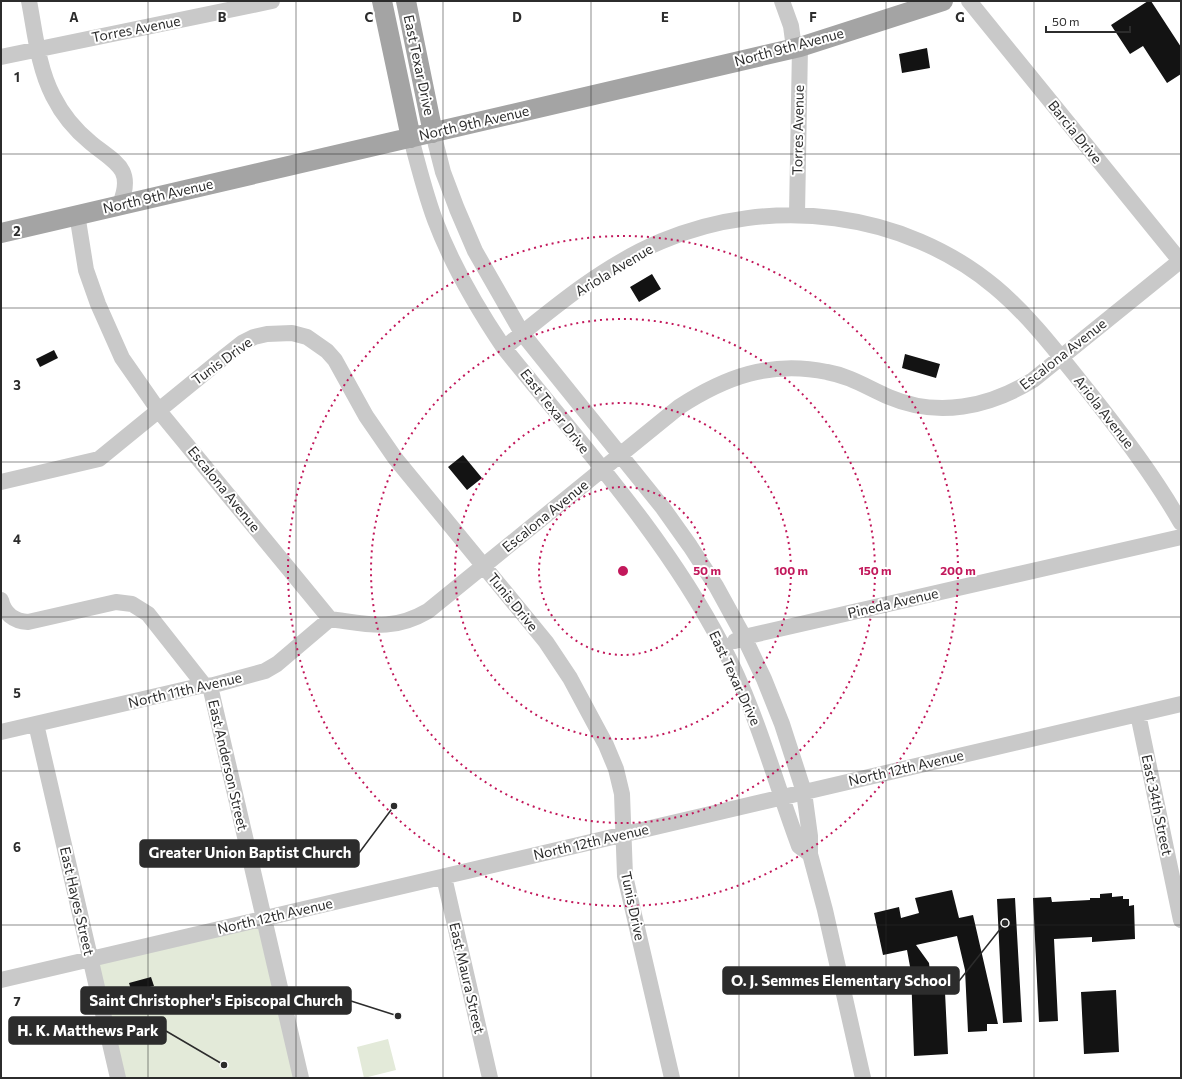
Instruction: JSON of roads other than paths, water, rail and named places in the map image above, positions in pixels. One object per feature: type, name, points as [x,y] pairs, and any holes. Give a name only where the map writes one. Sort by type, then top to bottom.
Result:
[{"type":"main road","name":"East Texar Drive","points":[[382,1],[411,138]]},
{"type":"main road","name":"East Texar Drive","points":[[406,1],[433,133]]},
{"type":"main road","name":"North 9th Avenue","points":[[1,233],[77,214],[433,133],[797,47],[943,1]]},
{"type":"street","points":[[29,1],[45,77],[53,96],[65,116],[77,130],[92,144],[114,160],[120,168],[124,177],[125,187],[120,204]]},
{"type":"street","name":"Torres Avenue","points":[[1,57],[272,1]]},
{"type":"street","name":"Torres Avenue","points":[[782,1],[797,47],[797,214]]},
{"type":"street","name":"Barcia Drive","points":[[969,1],[1179,258]]},
{"type":"street","name":"East Texar Drive","points":[[433,133],[443,172],[475,251],[522,333],[663,508],[716,586],[744,637],[764,679],[782,724],[804,792],[810,836],[810,854]]},
{"type":"street","name":"East Texar Drive","points":[[411,138],[422,180],[446,246],[468,291],[504,348],[646,525],[677,568],[723,647],[758,726],[781,798],[799,846],[810,854]]},
{"type":"street","name":"Escalona Avenue","points":[[77,214],[86,270],[98,304],[122,358],[159,411],[330,619],[367,626],[382,626],[405,622],[428,611],[679,408],[698,394],[721,382],[758,371],[780,368],[804,368],[847,377],[887,396],[933,408],[955,408],[989,402],[1016,391],[1034,380],[1179,258]]},
{"type":"street","name":"Ariola Avenue","points":[[504,348],[598,276],[630,257],[660,242],[688,231],[727,220],[797,214],[828,217],[883,228],[944,253],[993,286],[1014,304],[1033,323],[1134,449],[1159,486],[1181,523]]},
{"type":"street","name":"Tunis Drive","points":[[1,482],[99,458],[242,343],[267,334],[292,333],[307,336],[318,343],[335,360],[366,416],[395,458],[546,642],[589,710],[616,769],[622,794],[625,876],[669,1077]]},
{"type":"street","name":"Pineda Avenue","points":[[723,647],[744,637],[1181,537]]},
{"type":"street","name":"East Anderson Street","points":[[1,600],[7,614],[15,619],[28,622],[116,602],[132,604],[148,614],[207,685],[301,1078]]},
{"type":"street","name":"North 11th Avenue","points":[[1,732],[265,671],[330,619]]},
{"type":"street","name":"North 12th Avenue","points":[[1,980],[1181,704]]},
{"type":"street","name":"East 34th Street","points":[[1138,714],[1176,875],[1181,920]]},
{"type":"street","name":"East Hayes Street","points":[[36,724],[118,1078]]},
{"type":"street","points":[[810,854],[863,1078]]},
{"type":"street","name":"East Maura Street","points":[[444,877],[490,1078]]},
{"type":"place","name":"Greater Union Baptist Church","points":[[394,806]]},
{"type":"place","name":"O. J. Semmes Elementary School","points":[[1005,923]]},
{"type":"place","name":"Saint Christopher's Episcopal Church","points":[[398,1016]]},
{"type":"place","name":"H. K. Matthews Park","points":[[224,1065]]}]
